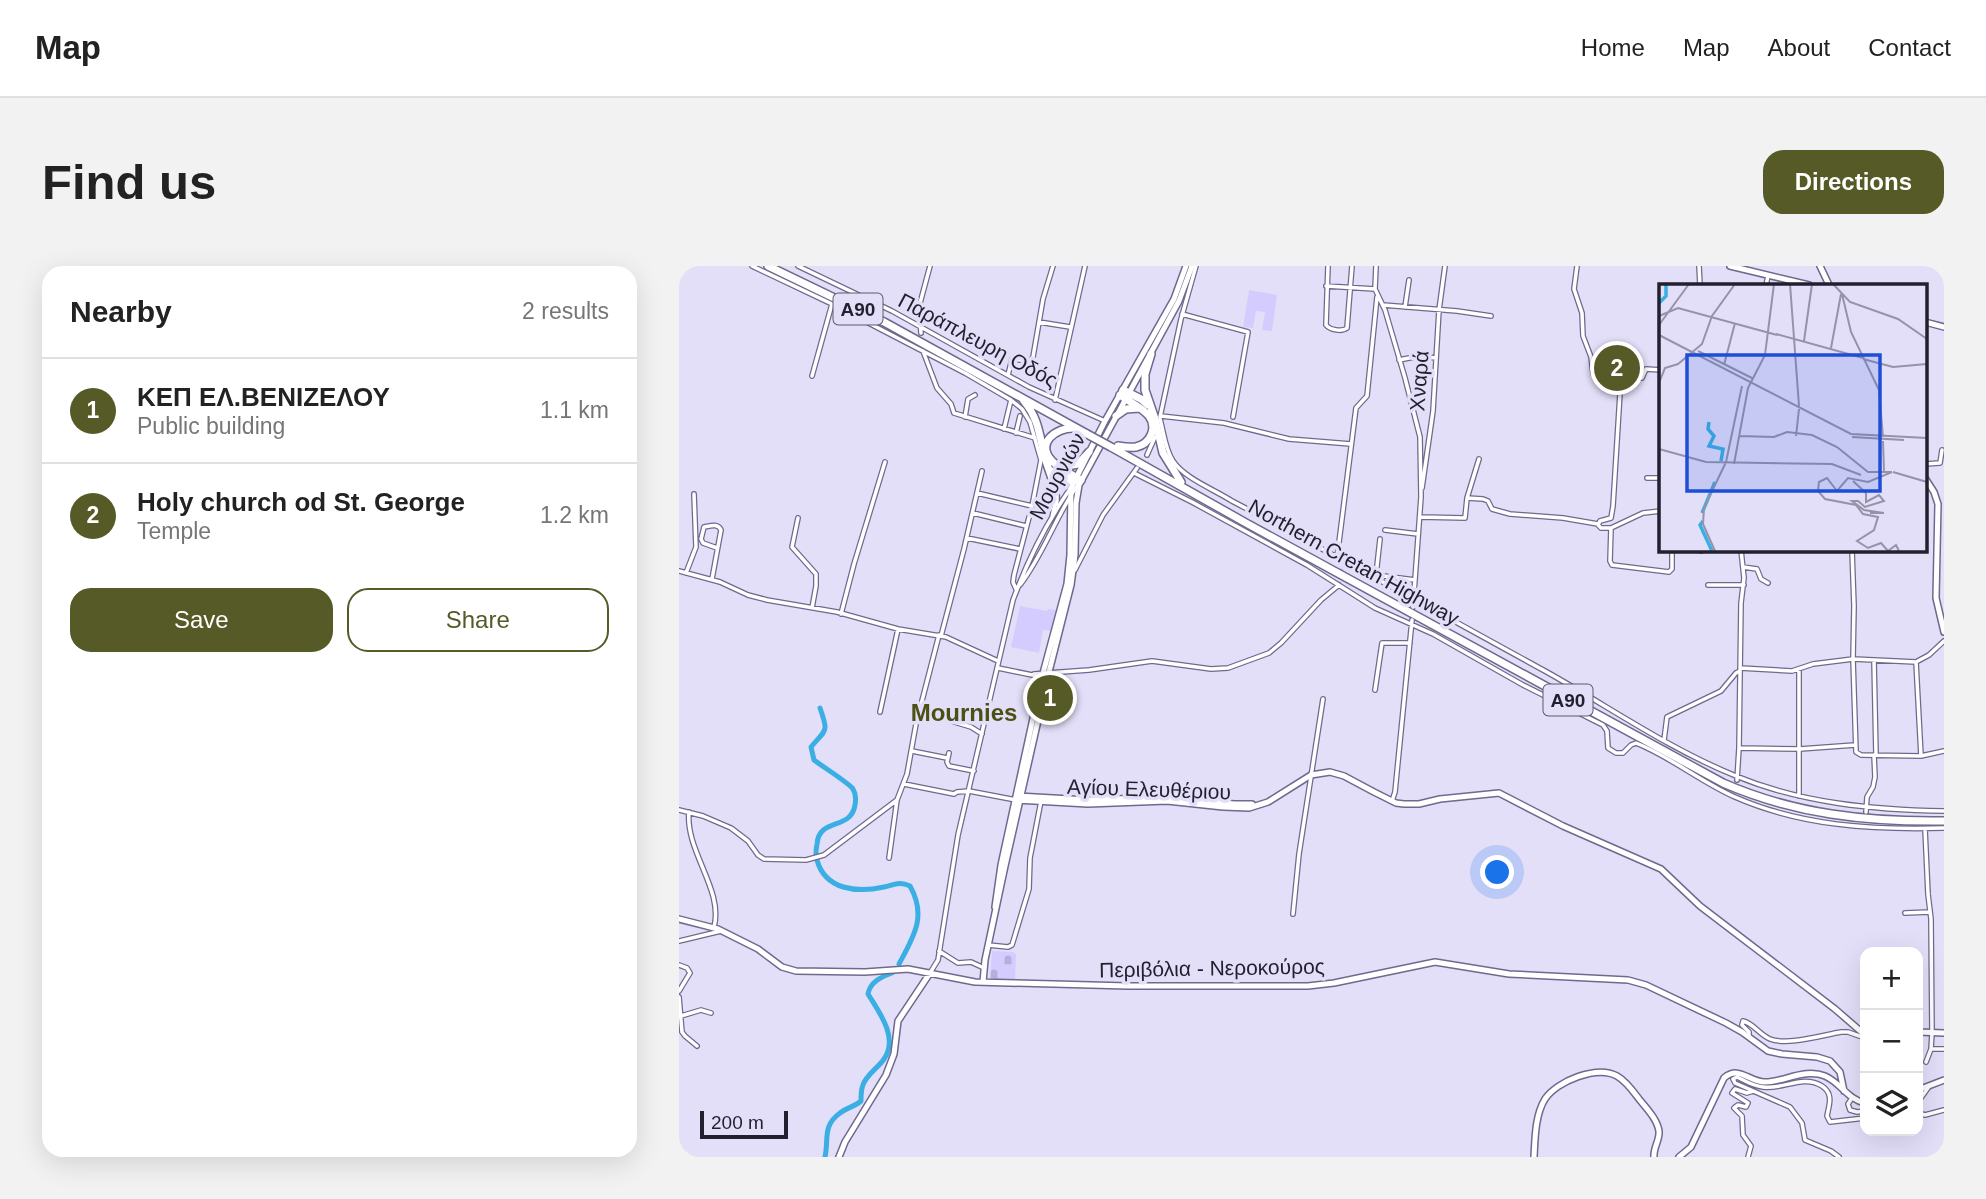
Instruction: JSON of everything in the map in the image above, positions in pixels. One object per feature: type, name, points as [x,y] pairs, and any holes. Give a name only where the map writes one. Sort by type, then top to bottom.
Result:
[{"type":"highway","name":"Northern Cretan Highway","points":[[768,266],[884,322],[1077,429],[1088,432]]},
{"type":"highway","name":"Northern Cretan Highway","points":[[778,266],[938,346],[1088,432],[1684,758],[1736,783],[1791,802],[1836,811],[1868,816],[1944,819]]},
{"type":"highway","points":[[1151,354],[1144,379],[1145,390],[1163,453],[1181,482]]},
{"type":"highway","points":[[1114,445],[1135,447],[1143,444],[1150,439],[1153,429],[1148,415],[1124,394]]},
{"type":"highway","points":[[1124,394],[1146,403],[1153,412]]},
{"type":"highway","points":[[1019,396],[1035,417],[1055,486],[1055,503]]},
{"type":"highway","points":[[1116,416],[1126,409],[1140,408]]},
{"type":"highway","points":[[1073,483],[1062,467],[1048,455],[1048,440],[1059,430],[1077,429]]},
{"type":"highway","name":"Northern Cretan Highway","points":[[1114,445],[1246,523],[1637,740],[1723,783],[1790,806],[1835,816],[1868,820],[1944,819]]},
{"type":"highway","points":[[1062,467],[1078,464],[1089,452]]},
{"type":"highway","points":[[1049,468],[1073,483]]},
{"type":"main road","name":"Μουρνιών","points":[[1073,483],[1174,299],[1186,266]]},
{"type":"main road","points":[[1046,675],[1076,556],[1073,483],[1116,416],[1124,394],[1151,354],[1194,266]]},
{"type":"main road","points":[[1730,266],[1804,284]]},
{"type":"main road","points":[[1820,266],[1829,284]]},
{"type":"main road","points":[[1172,315],[1182,316]]},
{"type":"main road","points":[[1927,322],[1944,327]]},
{"type":"main road","points":[[1927,481],[1938,504],[1941,542],[1936,598],[1944,632]]},
{"type":"main road","points":[[983,982],[1016,795],[1073,573],[1076,556],[1076,503],[1073,483]]},
{"type":"main road","points":[[1311,775],[1322,772],[1338,773],[1404,804],[1499,793],[1563,826],[1652,864],[1669,875],[1700,906],[1835,1009],[1860,1032]]},
{"type":"main road","name":"Αγίου Ελευθέριου","points":[[1016,795],[1041,801],[1088,804],[1167,801],[1256,807],[1311,775]]},
{"type":"main road","name":"Αγίου Ελευθέριου","points":[[1016,795],[1088,800],[1167,797],[1241,804],[1279,796]]},
{"type":"main road","name":"Περιβόλια - Νεροκούρος","points":[[679,919],[721,931],[758,949],[790,970],[865,972],[901,969],[983,982],[1128,986],[1308,986],[1435,962],[1509,974],[1633,981],[1726,1023],[1772,1052],[1829,1061],[1840,1072],[1844,1091]]},
{"type":"main road","points":[[839,1157],[845,1142],[886,1075],[894,1054],[898,1021],[930,973]]},
{"type":"main road","points":[[1923,1032],[1944,1033]]},
{"type":"main road","points":[[1534,1157],[1538,1119],[1546,1097],[1565,1083],[1596,1072],[1621,1078],[1653,1117],[1659,1133],[1654,1157]]},
{"type":"main road","points":[[1679,1157],[1691,1147],[1724,1078],[1732,1072],[1762,1082],[1816,1074],[1831,1079],[1852,1098],[1860,1101]]},
{"type":"main road","points":[[1923,1088],[1944,1080]]},
{"type":"street","name":"Παράπλευρη Οδός","points":[[752,266],[923,351],[1011,400],[1028,417],[1035,438]]},
{"type":"street","name":"Παράπλευρη Οδός","points":[[798,266],[892,311],[921,330],[1055,400],[1105,421]]},
{"type":"street","points":[[921,330],[919,307],[930,266]]},
{"type":"street","points":[[1008,375],[1012,359],[1028,361],[1035,352],[1046,286],[1053,266]]},
{"type":"street","points":[[1055,400],[1085,266]]},
{"type":"street","points":[[1194,266],[1193,282],[1182,316],[1160,419],[1167,448],[1179,468],[1344,564],[1413,599],[1737,778],[1798,796],[1866,809],[1944,811]]},
{"type":"street","points":[[1328,266],[1326,325],[1342,330],[1347,328],[1352,266]]},
{"type":"street","points":[[1337,558],[1357,405],[1367,396],[1377,295],[1376,266]]},
{"type":"street","name":"Χναρά","points":[[1421,497],[1433,411],[1439,310],[1445,266]]},
{"type":"street","points":[[1577,266],[1574,289],[1582,313],[1583,336],[1593,372],[1596,375],[1642,378],[1646,369],[1659,370]]},
{"type":"street","points":[[1699,266],[1700,284]]},
{"type":"street","points":[[1766,284],[1768,276]]},
{"type":"street","points":[[1405,307],[1409,280]]},
{"type":"street","points":[[1326,286],[1375,289]]},
{"type":"street","name":"Χναρά","points":[[1377,295],[1383,305],[1420,437],[1421,497],[1413,607]]},
{"type":"street","points":[[812,376],[832,304]]},
{"type":"street","points":[[1383,305],[1491,316]]},
{"type":"street","points":[[1182,316],[1248,332],[1233,417]]},
{"type":"street","points":[[1039,322],[1070,327]]},
{"type":"street","points":[[923,345],[939,393],[950,403],[954,413],[1035,438],[1041,457],[1033,503],[1013,582],[1017,590],[1011,605],[955,854],[939,951],[936,964],[930,973]]},
{"type":"street","points":[[1399,360],[1419,356],[1436,358]]},
{"type":"street","points":[[1598,524],[1611,519],[1621,377]]},
{"type":"street","points":[[965,417],[968,399],[975,395]]},
{"type":"street","points":[[1004,430],[1011,400]]},
{"type":"street","points":[[1016,433],[1020,416]]},
{"type":"street","points":[[1160,419],[1224,423],[1289,439],[1351,444]]},
{"type":"street","points":[[1147,455],[1155,438]]},
{"type":"street","points":[[1927,464],[1940,463],[1942,450]]},
{"type":"street","points":[[1420,517],[1465,518],[1467,498],[1479,459]]},
{"type":"street","points":[[841,614],[885,461]]},
{"type":"street","points":[[1076,556],[1137,468]]},
{"type":"street","points":[[889,858],[897,800],[904,783],[982,471]]},
{"type":"street","points":[[1134,472],[1337,582],[1375,608],[1412,622],[1523,685],[1603,725],[1607,731],[1607,745],[1612,751],[1623,753],[1633,743],[1640,744],[1736,795],[1804,819],[1865,826],[1944,828]]},
{"type":"street","points":[[1647,478],[1659,478]]},
{"type":"street","name":"Μουρνιών","points":[[1017,590],[1073,483]]},
{"type":"street","name":"Μουρνιών","points":[[1017,590],[1032,568],[1073,483]]},
{"type":"street","points":[[977,493],[1033,503],[1055,503],[1051,521]]},
{"type":"street","points":[[686,573],[695,547],[694,494]]},
{"type":"street","points":[[1467,498],[1483,499],[1488,501],[1492,509],[1510,514],[1563,518],[1611,528],[1643,513],[1659,511]]},
{"type":"street","points":[[973,513],[1026,526]]},
{"type":"street","points":[[798,518],[792,547],[816,574],[812,608]]},
{"type":"street","points":[[712,579],[717,548],[720,529],[713,525],[704,527],[702,542],[717,548]]},
{"type":"street","points":[[1611,528],[1612,565],[1669,572],[1672,569],[1672,551]]},
{"type":"street","points":[[1385,530],[1418,534]]},
{"type":"street","points":[[967,538],[1020,549]]},
{"type":"street","points":[[1376,575],[1380,539]]},
{"type":"street","points":[[1737,778],[1741,603],[1744,586],[1741,551]]},
{"type":"street","points":[[1852,551],[1856,752],[1921,756],[1944,751]]},
{"type":"street","points":[[1743,567],[1757,569],[1761,579],[1768,583]]},
{"type":"street","points":[[679,571],[712,579],[748,596],[940,635],[999,661]]},
{"type":"street","points":[[1366,574],[1415,580]]},
{"type":"street","points":[[997,668],[1046,675],[1152,661],[1211,669],[1228,668],[1258,658],[1275,648],[1337,582]]},
{"type":"street","points":[[1708,585],[1744,586]]},
{"type":"street","points":[[1392,800],[1412,622]]},
{"type":"street","points":[[880,712],[898,628]]},
{"type":"street","points":[[1664,740],[1668,716],[1721,691],[1740,670],[1782,671],[1853,659],[1916,662],[1929,655],[1944,641]]},
{"type":"street","points":[[1375,690],[1381,644],[1411,643]]},
{"type":"street","points":[[1866,809],[1867,797],[1874,782],[1874,660]]},
{"type":"street","points":[[1916,662],[1921,756]]},
{"type":"street","points":[[1798,796],[1799,669]]},
{"type":"street","points":[[1293,914],[1324,699]]},
{"type":"street","points":[[921,708],[944,714]]},
{"type":"street","points":[[951,721],[971,727],[982,734]]},
{"type":"street","points":[[1739,748],[1800,750],[1856,745]]},
{"type":"street","points":[[912,751],[948,755],[949,766],[974,771]]},
{"type":"street","points":[[904,783],[954,794],[969,792],[1016,795]]},
{"type":"street","points":[[679,810],[703,816],[731,828],[748,841],[764,859],[817,858],[897,800]]},
{"type":"street","points":[[988,945],[1012,945],[1029,889],[1030,858],[1041,801]]},
{"type":"street","points":[[689,812],[688,828],[714,902],[714,928]]},
{"type":"street","points":[[1925,829],[1930,912],[1932,1033],[1931,1049],[1926,1062]]},
{"type":"street","points":[[1905,913],[1930,912]]},
{"type":"street","points":[[679,941],[721,931]]},
{"type":"street","points":[[939,951],[958,963],[971,962],[984,968]]},
{"type":"street","points":[[679,965],[687,968],[690,974],[679,990]]},
{"type":"street","points":[[679,997],[682,1032],[697,1046]]},
{"type":"street","points":[[681,1016],[701,1010],[711,1013]]},
{"type":"street","points":[[1749,1037],[1749,1032],[1742,1025],[1744,1021],[1749,1022],[1762,1035],[1777,1041],[1842,1032],[1860,1036]]},
{"type":"street","points":[[1931,1049],[1944,1049]]},
{"type":"street","points":[[1839,1157],[1805,1140],[1802,1123],[1790,1107],[1735,1083],[1733,1079],[1737,1077],[1764,1087],[1813,1082],[1829,1093],[1827,1116],[1830,1122],[1860,1119]]},
{"type":"street","points":[[1923,1095],[1929,1086]]},
{"type":"street","points":[[1748,1157],[1751,1146],[1743,1135],[1742,1116],[1734,1108],[1738,1105],[1746,1107],[1748,1103],[1733,1096],[1732,1091],[1753,1091]]},
{"type":"street","points":[[1852,1098],[1848,1104],[1850,1110],[1860,1112]]},
{"type":"street","points":[[1923,1114],[1944,1110]]},
{"type":"green space","points":[[1249,290],[1277,295],[1272,331],[1262,330],[1265,312],[1256,311],[1253,328],[1243,327]]},
{"type":"green space","points":[[1020,606],[1056,610],[1051,631],[1043,630],[1039,653],[1011,647]]},
{"type":"green space","points":[[992,951],[1016,954],[1015,980],[990,980]]},
{"type":"waterway","points":[[820,708],[825,730],[811,747],[814,760],[851,786],[856,799],[848,818],[823,830],[819,836],[817,860],[827,878],[843,887],[863,890],[900,884],[910,886],[918,907],[917,926],[899,964]]},
{"type":"waterway","points":[[825,1157],[828,1128],[842,1111],[861,1101],[865,1081],[888,1051],[886,1025],[868,994],[874,983],[892,973]]},
{"type":"tunnel","points":[[1338,577],[1343,567]]},
{"type":"place","name":"Holy church od St. George","points":[[1617,368]]},
{"type":"place","name":"ΚΕΠ ΕΛ.ΒΕΝΙΖΕΛΟΥ","points":[[1050,698]]},
{"type":"district","name":"Mournies","points":[[964,712]]}]
